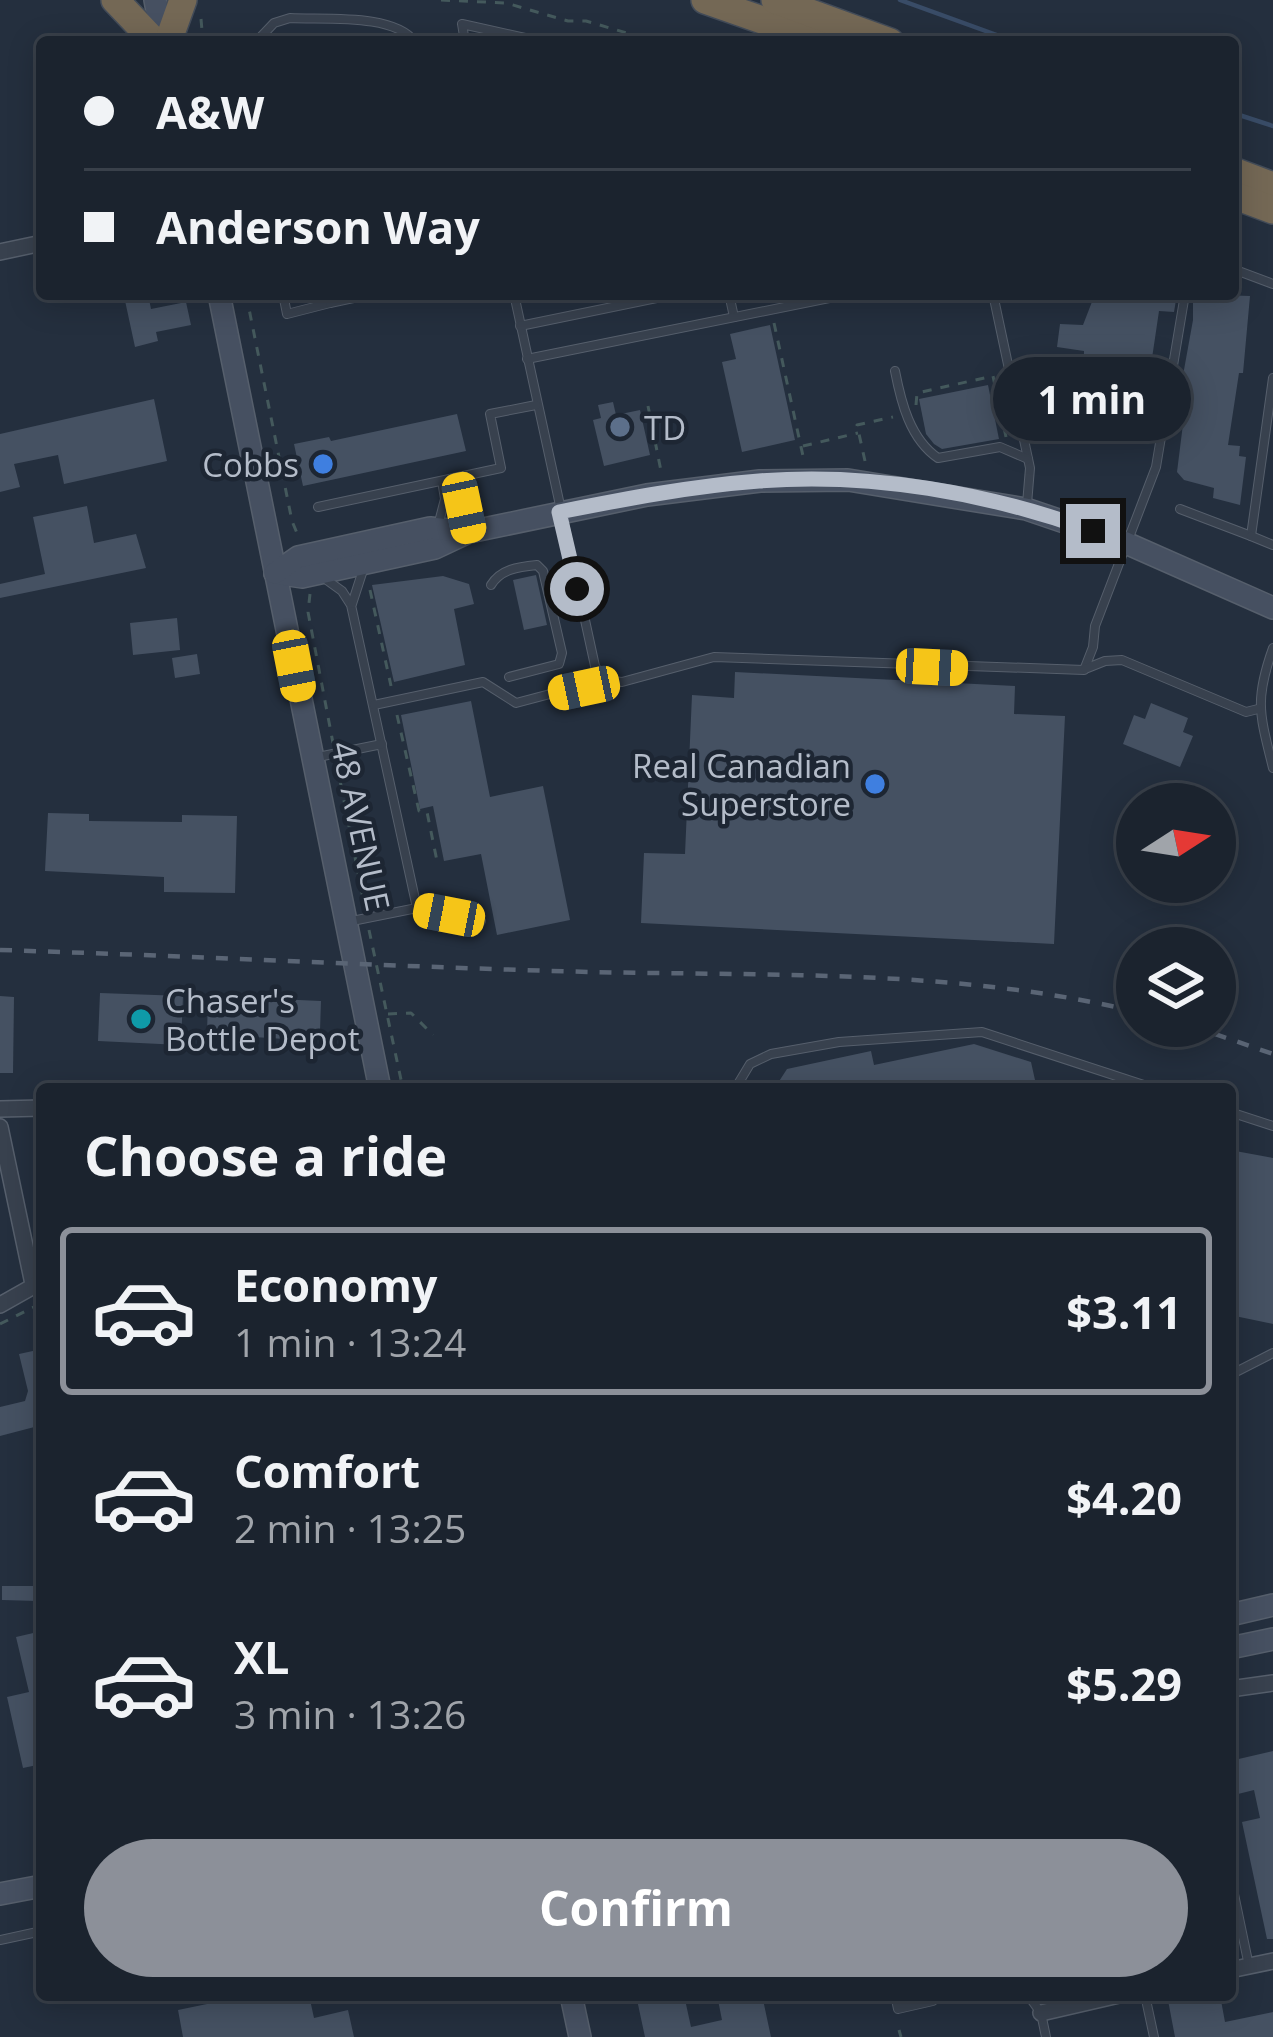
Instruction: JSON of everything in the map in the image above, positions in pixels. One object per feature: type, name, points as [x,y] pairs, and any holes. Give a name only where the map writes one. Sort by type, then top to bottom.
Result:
[{"type":"highway","points":[[115,0],[155,36]]},
{"type":"highway","points":[[706,0],[808,36]]},
{"type":"highway","points":[[775,0],[874,36]]},
{"type":"highway","points":[[167,36],[193,4]]},
{"type":"highway","points":[[1239,173],[1273,186]]},
{"type":"highway","points":[[1239,197],[1273,210]]},
{"type":"street","points":[[154,0],[161,36]]},
{"type":"street","points":[[0,252],[36,244]]},
{"type":"street","name":"48 AVENUE","points":[[220,300],[275,573],[324,756],[357,920],[379,1083]]},
{"type":"street","points":[[275,573],[302,577],[435,548],[469,532],[647,495],[760,481],[848,480],[1026,509],[1126,543],[1273,608]]},
{"type":"street","points":[[275,573],[298,557],[437,529],[469,532]]},
{"type":"street","points":[[0,1109],[36,1108]]},
{"type":"street","points":[[0,1127],[36,1276]]},
{"type":"street","points":[[0,1305],[36,1285]]},
{"type":"street","points":[[1236,1614],[1273,1605]]},
{"type":"street","points":[[1236,1647],[1273,1639]]},
{"type":"street","points":[[1236,1688],[1273,1683]]},
{"type":"street","points":[[0,1894],[36,1887]]},
{"type":"street","points":[[1236,1969],[1273,1960]]},
{"type":"street","points":[[572,2001],[580,2037]]},
{"type":"street","points":[[1041,2013],[1093,2001]]},
{"type":"lane","points":[[262,36],[274,23],[290,18],[389,23],[410,36]]},
{"type":"lane","points":[[464,36],[462,24],[516,36]]},
{"type":"lane","points":[[1239,271],[1273,284]]},
{"type":"lane","points":[[284,300],[287,314],[326,300]]},
{"type":"lane","points":[[515,300],[559,512],[595,665],[603,680]]},
{"type":"lane","points":[[520,326],[647,300]]},
{"type":"lane","points":[[730,300],[734,317]]},
{"type":"lane","points":[[527,359],[819,300]]},
{"type":"lane","points":[[994,300],[1028,459],[1026,509]]},
{"type":"lane","points":[[1084,670],[1095,626],[1156,467],[1184,300]]},
{"type":"lane","points":[[895,371],[912,427],[927,451],[938,458],[1000,447],[1028,459]]},
{"type":"lane","points":[[1251,536],[1273,378]]},
{"type":"lane","points":[[318,507],[501,468],[490,414],[536,405]]},
{"type":"lane","points":[[458,477],[469,532]]},
{"type":"lane","points":[[437,529],[446,499],[442,481]]},
{"type":"lane","points":[[1180,509],[1273,545]]},
{"type":"lane","points":[[351,605],[367,562]]},
{"type":"lane","points":[[491,585],[498,574],[537,565],[543,571],[562,653],[559,664],[508,677]]},
{"type":"lane","points":[[318,573],[342,591],[351,605],[417,908]]},
{"type":"lane","points":[[1273,648],[1258,709],[1273,768]]},
{"type":"lane","points":[[374,705],[483,682],[516,703],[714,657],[1016,670],[1084,670],[1122,660],[1246,712],[1258,709]]},
{"type":"lane","points":[[324,756],[382,744]]},
{"type":"lane","points":[[357,920],[417,908],[481,921]]},
{"type":"lane","points":[[739,1083],[751,1064],[771,1054],[839,1042],[982,1032],[1138,1083]]},
{"type":"lane","points":[[1236,1114],[1273,1126]]},
{"type":"lane","points":[[1236,1372],[1273,1353]]},
{"type":"lane","points":[[1236,1904],[1249,1966]]},
{"type":"lane","points":[[0,1940],[36,1932]]},
{"type":"lane","points":[[896,2001],[898,2009],[933,2001]]},
{"type":"lane","points":[[1032,2001],[1041,2013],[1046,2037]]},
{"type":"lane","points":[[1145,2001],[1154,2037]]},
{"type":"path","points":[[441,0],[506,3],[637,36]]},
{"type":"path","points":[[193,4],[201,36]]},
{"type":"path","points":[[247,300],[298,533]]},
{"type":"path","points":[[774,321],[803,456]]},
{"type":"path","points":[[911,409],[916,408],[917,393],[993,376],[1008,444]]},
{"type":"path","points":[[648,406],[661,473]]},
{"type":"path","points":[[865,463],[857,425],[898,412]]},
{"type":"path","points":[[801,446],[858,434]]},
{"type":"path","points":[[370,588],[391,686]]},
{"type":"path","points":[[311,598],[308,612],[324,756],[357,920],[402,1083]]},
{"type":"path","points":[[397,716],[419,811],[427,812],[437,861]]},
{"type":"path","points":[[386,1014],[411,1013],[433,1035]]},
{"type":"path","points":[[211,1036],[337,1041]]},
{"type":"path","points":[[0,1324],[36,1306]]},
{"type":"building","points":[[1250,296],[1243,373],[1239,373],[1228,445],[1240,446],[1239,456],[1246,457],[1240,505],[1213,498],[1214,488],[1184,480],[1177,472],[1184,416],[1179,415],[1178,403],[1193,300]]},
{"type":"building","points":[[125,300],[149,300],[151,309],[186,302],[191,325],[156,332],[158,341],[135,347]]},
{"type":"building","points":[[1093,300],[1176,300],[1174,312],[1159,311],[1147,392],[1134,390],[1130,421],[1083,412],[1084,351],[1057,347],[1060,324],[1083,325]]},
{"type":"building","points":[[770,325],[795,440],[742,452],[722,362],[736,359],[730,334]]},
{"type":"building","points":[[988,385],[999,439],[942,449],[934,444],[926,434],[919,399]]},
{"type":"building","points":[[154,399],[167,461],[64,484],[58,455],[14,464],[20,487],[0,492],[0,434]]},
{"type":"building","points":[[613,402],[616,415],[640,410],[650,455],[604,466],[593,420],[601,418],[598,405]]},
{"type":"building","points":[[457,414],[466,451],[303,486],[294,444],[329,437],[331,441]]},
{"type":"building","points":[[87,506],[94,543],[136,534],[146,568],[0,598],[0,584],[45,574],[33,517]]},
{"type":"building","points":[[536,575],[547,625],[524,630],[513,580]]},
{"type":"building","points":[[443,576],[469,584],[474,604],[454,609],[465,665],[394,682],[372,585]]},
{"type":"building","points":[[177,618],[180,650],[133,655],[130,623]]},
{"type":"building","points":[[197,654],[200,674],[175,678],[172,658]]},
{"type":"building","name":"Real Canadian Superstore","points":[[735,672],[1015,686],[1014,714],[1065,716],[1054,944],[641,923],[644,853],[685,854],[692,695],[734,698]]},
{"type":"building","points":[[471,701],[490,797],[543,786],[570,920],[497,935],[481,854],[444,861],[433,806],[420,809],[401,715]]},
{"type":"building","points":[[1151,703],[1188,718],[1183,732],[1193,736],[1180,767],[1123,744],[1134,715],[1145,719]]},
{"type":"building","points":[[48,813],[89,814],[89,821],[182,822],[182,815],[237,816],[235,893],[164,892],[164,877],[45,871]]},
{"type":"building","name":"Chaser's Bottle Depot","points":[[100,993],[183,996],[181,1045],[98,1041]]},
{"type":"building","points":[[0,996],[14,997],[13,1073],[0,1073]]},
{"type":"building","points":[[208,996],[321,1001],[320,1031],[300,1040],[207,1034]]},
{"type":"building","points":[[974,1044],[1031,1062],[1036,1083],[778,1083],[787,1069],[871,1051],[874,1065]]},
{"type":"building","points":[[1236,1151],[1273,1158],[1273,1324],[1236,1316]]},
{"type":"building","points":[[36,1350],[36,1427],[0,1436],[0,1407],[25,1401],[28,1391],[19,1354]]},
{"type":"building","points":[[2,1586],[36,1586],[36,1601],[2,1600]]},
{"type":"building","points":[[36,1632],[36,1765],[23,1768],[7,1697],[29,1692],[16,1637]]},
{"type":"building","points":[[1273,1751],[1273,1939],[1267,1939],[1242,1822],[1260,1818],[1254,1790],[1236,1794],[1236,1760]]},
{"type":"building","points":[[222,2001],[310,2001],[314,2018],[348,2010],[354,2037],[183,2037],[178,2010]]},
{"type":"building","points":[[637,2001],[685,2001],[691,2027],[722,2020],[718,2001],[763,2001],[771,2037],[645,2037]]},
{"type":"building","points":[[1168,2001],[1221,2001],[1225,2022],[1273,2012],[1273,2037],[1175,2037]]},
{"type":"waterway","points":[[900,0],[999,36]]},
{"type":"waterway","points":[[1239,115],[1273,126]]},
{"type":"railway","points":[[0,950],[518,970],[866,977],[1003,988],[1116,1008]]},
{"type":"railway","points":[[1236,1041],[1273,1054]]},
{"type":"place","name":"TD","points":[[620,427]]},
{"type":"place","name":"Cobbs","points":[[323,464]]},
{"type":"place","name":"Real Canadian Superstore","points":[[875,784]]},
{"type":"place","name":"Chaser's Bottle Depot","points":[[141,1019]]},
{"type":"route","points":[[577,589],[559,512],[760,481],[848,480],[920,489],[1026,509],[1093,531]]}]
